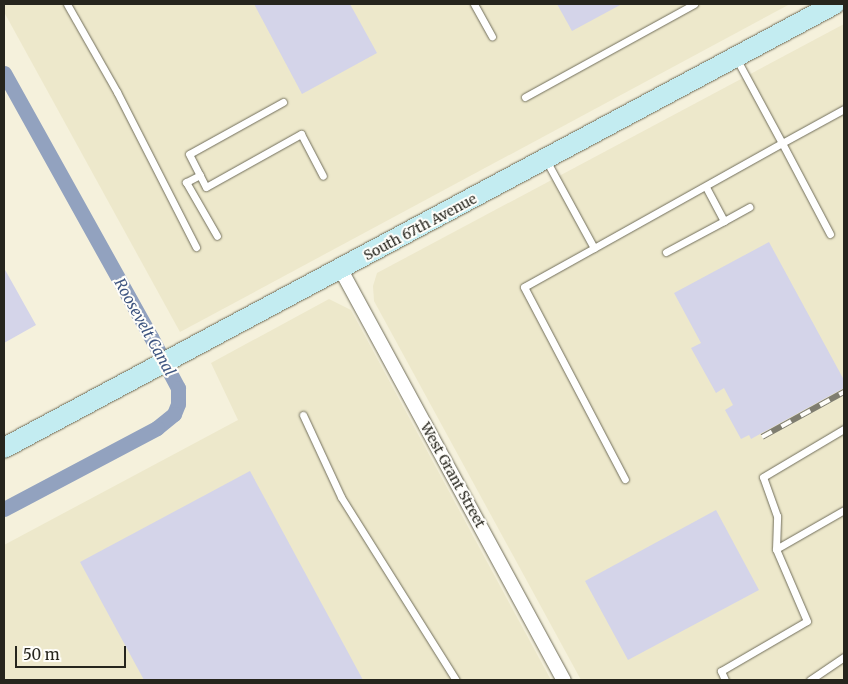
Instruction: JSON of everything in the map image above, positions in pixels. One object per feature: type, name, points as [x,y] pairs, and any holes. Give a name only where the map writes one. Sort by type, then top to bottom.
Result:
[{"type":"main road","name":"South 67th Avenue","points":[[4,448],[341,270],[835,4]]},
{"type":"street","name":"West Grant Street","points":[[341,270],[564,680]]},
{"type":"lane","points":[[67,4],[117,92],[196,247]]},
{"type":"lane","points":[[474,4],[492,36]]},
{"type":"lane","points":[[525,97],[694,4]]},
{"type":"lane","points":[[735,57],[830,234]]},
{"type":"lane","points":[[283,102],[189,154],[206,187],[301,134],[323,176]]},
{"type":"lane","points":[[625,479],[524,287],[844,109]]},
{"type":"lane","points":[[546,159],[594,248]]},
{"type":"lane","points":[[200,175],[186,182],[217,236]]},
{"type":"lane","points":[[706,186],[724,221]]},
{"type":"lane","points":[[666,252],[749,207]]},
{"type":"lane","points":[[303,415],[341,497],[456,680]]},
{"type":"lane","points":[[725,680],[721,671],[807,621],[776,549],[777,516],[764,477],[844,429]]},
{"type":"lane","points":[[776,549],[844,510]]},
{"type":"lane","points":[[810,680],[844,658]]},
{"type":"shaded area","points":[[4,4],[790,4],[180,332],[4,12]]},
{"type":"shaded area","points":[[844,24],[844,680],[581,680],[374,301],[373,286],[377,273]]},
{"type":"shaded area","points":[[329,299],[351,310],[551,680],[4,680],[4,545],[238,420],[211,363]]},
{"type":"building","points":[[254,4],[350,4],[377,53],[302,94]]},
{"type":"building","points":[[557,4],[622,4],[572,31]]},
{"type":"building","points":[[769,242],[844,380],[844,388],[751,439],[749,435],[741,439],[725,410],[733,405],[724,388],[716,393],[691,348],[701,343],[674,293]]},
{"type":"building","points":[[4,268],[36,325],[4,343]]},
{"type":"building","points":[[250,471],[363,680],[144,680],[80,562]]},
{"type":"building","points":[[716,510],[759,590],[628,660],[585,581]]},
{"type":"waterway","name":"Roosevelt Canal","points":[[4,73],[178,388],[178,404],[174,414],[157,428],[4,509]]},
{"type":"railway","points":[[762,437],[844,392]]}]
